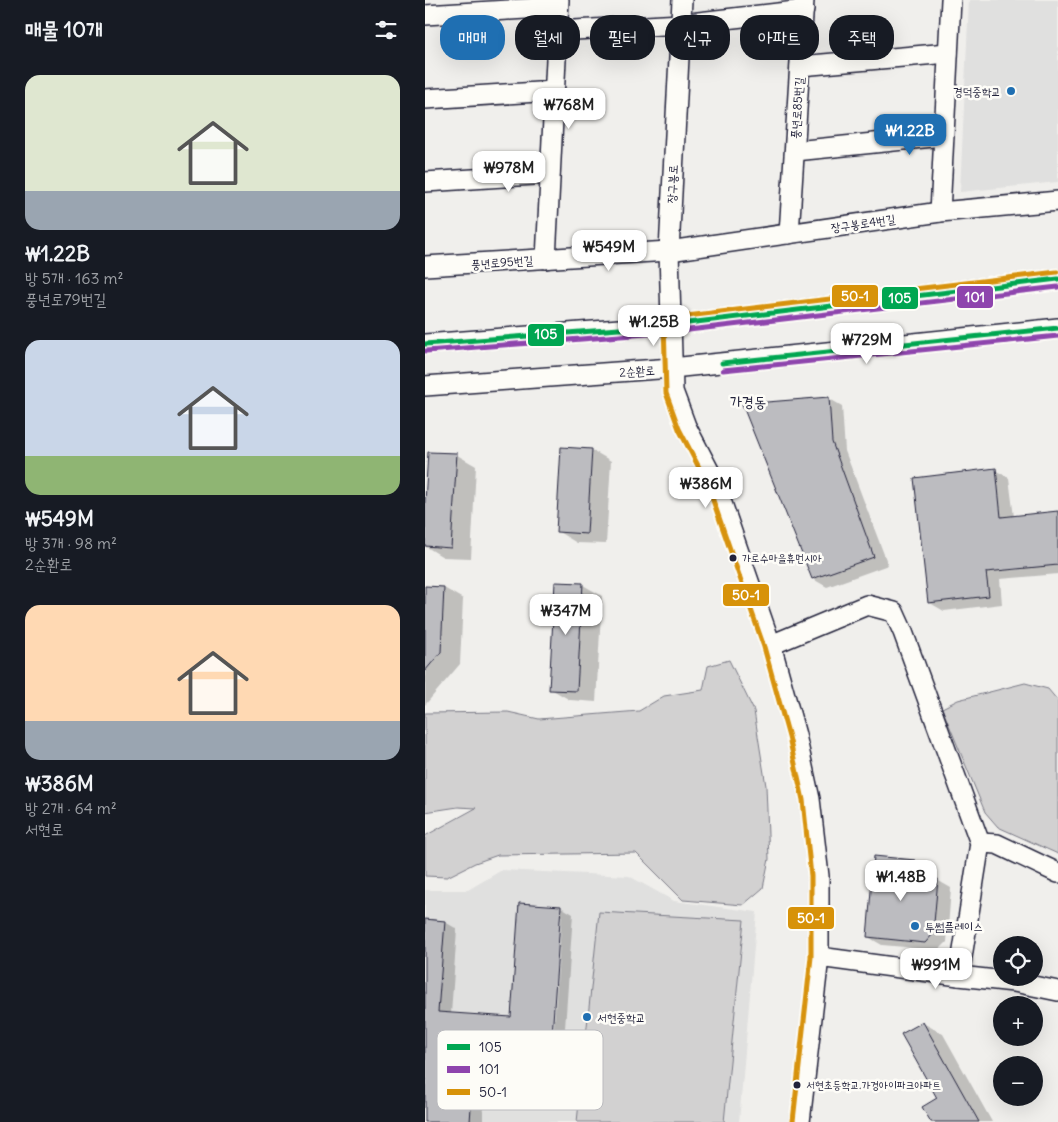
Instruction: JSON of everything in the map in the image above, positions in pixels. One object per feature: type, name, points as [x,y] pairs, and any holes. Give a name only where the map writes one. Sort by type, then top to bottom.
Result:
[{"type":"street","name":"장구봉로","points":[[681,15],[682,0]]},
{"type":"street","points":[[939,212],[951,0]]},
{"type":"street","name":"풍년로95번길","points":[[425,15],[558,4]]},
{"type":"street","points":[[730,16],[804,5]]},
{"type":"street","name":"풍년로85번길","points":[[789,234],[804,5]]},
{"type":"street","points":[[580,30],[665,25]]},
{"type":"street","name":"풍년로85번길","points":[[800,66],[948,53]]},
{"type":"street","name":"풍년로95번길","points":[[425,266],[546,259],[556,60]]},
{"type":"street","name":"장구봉로","points":[[679,60],[669,251],[673,391],[687,426],[714,480],[771,645],[796,735],[810,799],[819,876],[819,957],[799,1122]]},
{"type":"street","points":[[425,99],[554,91]]},
{"type":"street","name":"풍년로85번길","points":[[795,151],[943,136]]},
{"type":"street","points":[[425,182],[550,174]]},
{"type":"street","name":"장구봉로4번길","points":[[546,259],[669,251],[939,212],[1058,201]]},
{"type":"street","points":[[425,344],[671,325],[1058,279]]},
{"type":"street","name":"2순환로","points":[[425,386],[672,368],[1058,328]]},
{"type":"street","points":[[771,645],[867,606],[894,612],[980,843],[959,976]]},
{"type":"street","points":[[980,843],[997,844],[1058,873]]},
{"type":"street","points":[[819,957],[1013,982],[1058,991]]},
{"type":"shaded area","name":"경덕중학교","points":[[969,0],[1058,0],[1058,182],[960,192]]},
{"type":"shaded area","points":[[729,660],[754,711],[766,786],[769,859],[763,888],[743,905],[683,900],[636,853],[498,855],[475,863],[447,877],[425,876],[425,836],[476,808],[458,807],[425,812],[425,713],[508,712],[539,719],[639,711],[664,696],[703,690],[708,666]]},
{"type":"shaded area","points":[[1025,683],[1048,689],[1058,701],[1058,854],[998,827],[985,812],[942,708],[958,700]]},
{"type":"shaded area","name":"서현중학교","points":[[502,870],[629,876],[674,901],[757,912],[739,1122],[425,1122],[425,890],[468,890]]},
{"type":"shaded area","points":[[599,912],[744,920],[724,1122],[577,1122],[578,1110],[603,1110],[603,1030],[587,1030]]},
{"type":"building","points":[[829,397],[832,442],[874,557],[812,579],[742,404]]},
{"type":"building","points":[[561,447],[592,449],[587,534],[556,532]]},
{"type":"building","points":[[428,452],[457,453],[451,548],[425,546]]},
{"type":"building","points":[[996,468],[1001,517],[1058,511],[1058,565],[986,572],[989,596],[928,603],[914,478]]},
{"type":"building","points":[[555,582],[583,583],[577,691],[549,690]]},
{"type":"building","points":[[425,586],[444,587],[441,652],[425,671]]},
{"type":"building","points":[[874,856],[915,860],[913,877],[938,879],[933,934],[925,943],[867,937]]},
{"type":"building","points":[[519,903],[561,906],[552,1030],[437,1030],[437,1110],[471,1110],[470,1122],[425,1122],[425,919],[445,921],[438,1012],[511,1017]]},
{"type":"building","points":[[923,1022],[979,1122],[931,1122],[922,1107],[937,1098],[901,1034]]},
{"type":"transit line","name":"50-1","points":[[793,1121],[811,957],[811,876],[803,800],[789,737],[764,647],[707,483],[679,429],[666,393],[664,323],[666,319],[670,318],[1057,272]]},
{"type":"transit line","name":"105","points":[[425,344],[671,325],[1058,279]]},
{"type":"transit line","name":"101","points":[[426,351],[672,332],[1058,287]]},
{"type":"transit line","name":"105","points":[[722,363],[1058,328]]},
{"type":"transit line","name":"101","points":[[723,370],[1058,336]]},
{"type":"place","name":"경덕중학교","points":[[1011,91]]},
{"type":"place","name":"가로수마을휴먼시아","points":[[733,558]]},
{"type":"place","name":"투썸플레이스","points":[[915,926]]},
{"type":"place","name":"서현중학교","points":[[587,1017]]},
{"type":"place","name":"서현초등학교.가경아이파크아파트","points":[[797,1085]]},
{"type":"district","name":"가경동","points":[[748,401]]}]
